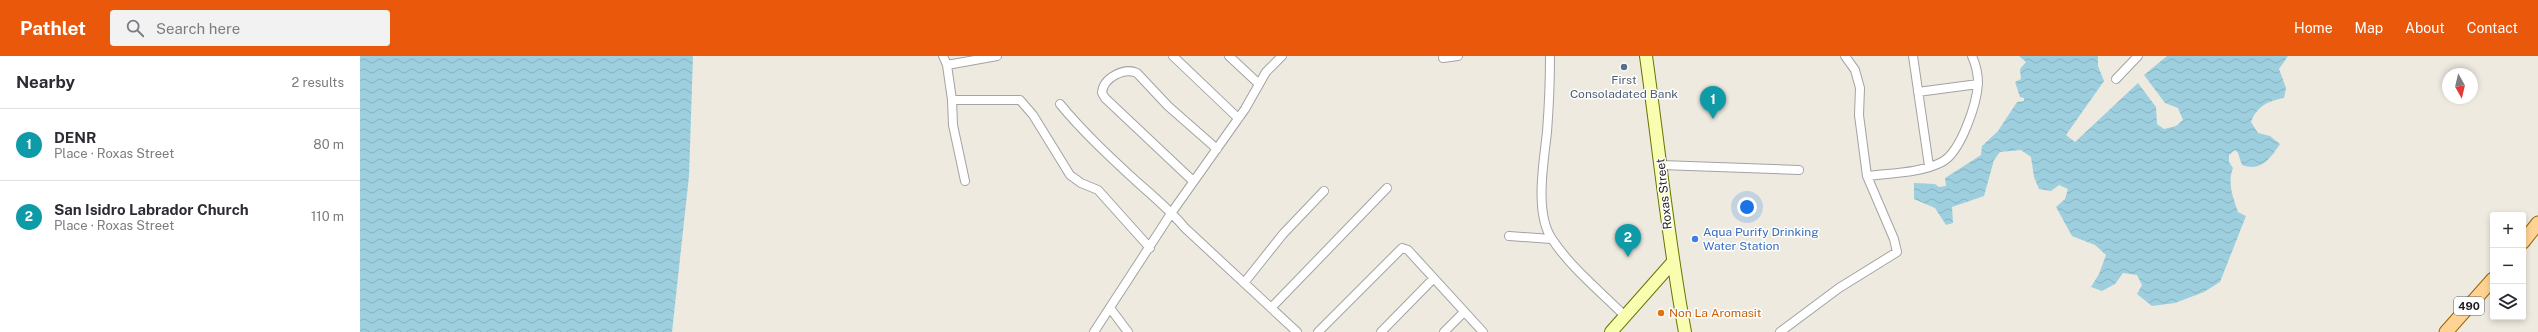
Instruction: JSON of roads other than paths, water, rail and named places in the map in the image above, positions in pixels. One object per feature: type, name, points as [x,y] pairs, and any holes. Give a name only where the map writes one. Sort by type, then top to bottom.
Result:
[{"type":"main road","name":"Roxas Street","points":[[1646,56],[1661,165],[1672,263],[1685,332]]},
{"type":"main road","points":[[2526,238],[2538,223]]},
{"type":"main road","points":[[1611,332],[1672,263]]},
{"type":"main road","name":"490","points":[[2446,332],[2490,282]]},
{"type":"street","points":[[943,56],[947,65],[952,100],[953,125],[965,181]]},
{"type":"street","points":[[947,65],[997,56]]},
{"type":"street","points":[[1173,56],[1238,118]]},
{"type":"street","points":[[1229,56],[1259,84]]},
{"type":"street","points":[[1094,332],[1192,182],[1217,149],[1259,84],[1282,56]]},
{"type":"street","points":[[1443,58],[1458,56]]},
{"type":"street","points":[[1550,56],[1550,80],[1542,206],[1551,239],[1625,316]]},
{"type":"street","points":[[1780,332],[1839,288],[1897,252],[1894,239],[1867,176],[1859,115],[1860,83],[1855,70],[1846,56]]},
{"type":"street","points":[[1913,56],[1929,166]]},
{"type":"street","points":[[1867,176],[1929,166],[1943,161],[1959,141],[1968,122],[1978,84],[1978,72],[1972,56]]},
{"type":"street","points":[[2116,79],[2138,56]]},
{"type":"street","points":[[1192,182],[1105,98],[1102,92],[1105,84],[1120,72],[1132,71],[1136,73],[1174,111],[1217,149]]},
{"type":"street","points":[[1918,92],[1978,84]]},
{"type":"street","points":[[952,100],[1020,100],[1033,116],[1070,175],[1081,183],[1098,190],[1150,248]]},
{"type":"street","points":[[1060,104],[1080,128],[1172,212],[1185,228],[1297,332]]},
{"type":"street","points":[[1661,165],[1799,170]]},
{"type":"street","points":[[1271,308],[1387,188]]},
{"type":"street","points":[[1244,283],[1284,234],[1324,191]]},
{"type":"street","points":[[1509,236],[1551,239]]},
{"type":"street","points":[[1318,332],[1399,249],[1408,250],[1483,332]]},
{"type":"street","points":[[1381,332],[1433,279]]},
{"type":"street","points":[[1110,308],[1128,332]]},
{"type":"street","points":[[1444,332],[1464,312]]},
{"type":"water","points":[[360,56],[693,56],[689,176],[672,332],[360,332]]},
{"type":"water","points":[[2019,56],[2098,56],[2098,66],[2104,81],[2066,135],[2075,142],[2138,83],[2156,107],[2157,124],[2164,129],[2176,126],[2183,120],[2178,108],[2165,103],[2144,75],[2167,56],[2288,56],[2279,69],[2286,88],[2284,98],[2264,105],[2256,112],[2251,122],[2258,133],[2270,136],[2280,144],[2269,159],[2255,167],[2242,165],[2238,153],[2235,150],[2229,155],[2229,162],[2233,168],[2231,174],[2231,185],[2233,195],[2238,212],[2246,216],[2220,282],[2204,292],[2175,303],[2152,306],[2137,294],[2142,285],[2137,275],[2123,273],[2115,284],[2102,291],[2091,287],[2099,274],[2106,255],[2095,245],[2072,236],[2056,207],[2065,199],[2068,189],[2059,185],[2051,191],[2039,189],[2034,177],[2031,157],[2021,150],[2000,152],[1994,160],[1984,196],[1952,207],[1953,223],[1946,225],[1935,208],[1914,199],[1914,183],[1935,184],[1939,187],[1946,186],[1945,178],[1981,155],[1982,146],[1998,131],[2017,102],[2024,101],[2024,98],[2020,97],[2015,82],[2021,79],[2020,69],[2026,62]]},
{"type":"place","name":"First Consoladated Bank","points":[[1624,67]]},
{"type":"place","name":"DENR","points":[[1713,119]]},
{"type":"place","name":"Aqua Purify Drinking Water Station","points":[[1695,239]]},
{"type":"place","name":"San Isidro Labrador Church","points":[[1628,257]]},
{"type":"place","name":"Non La Aromasit","points":[[1661,313]]}]
